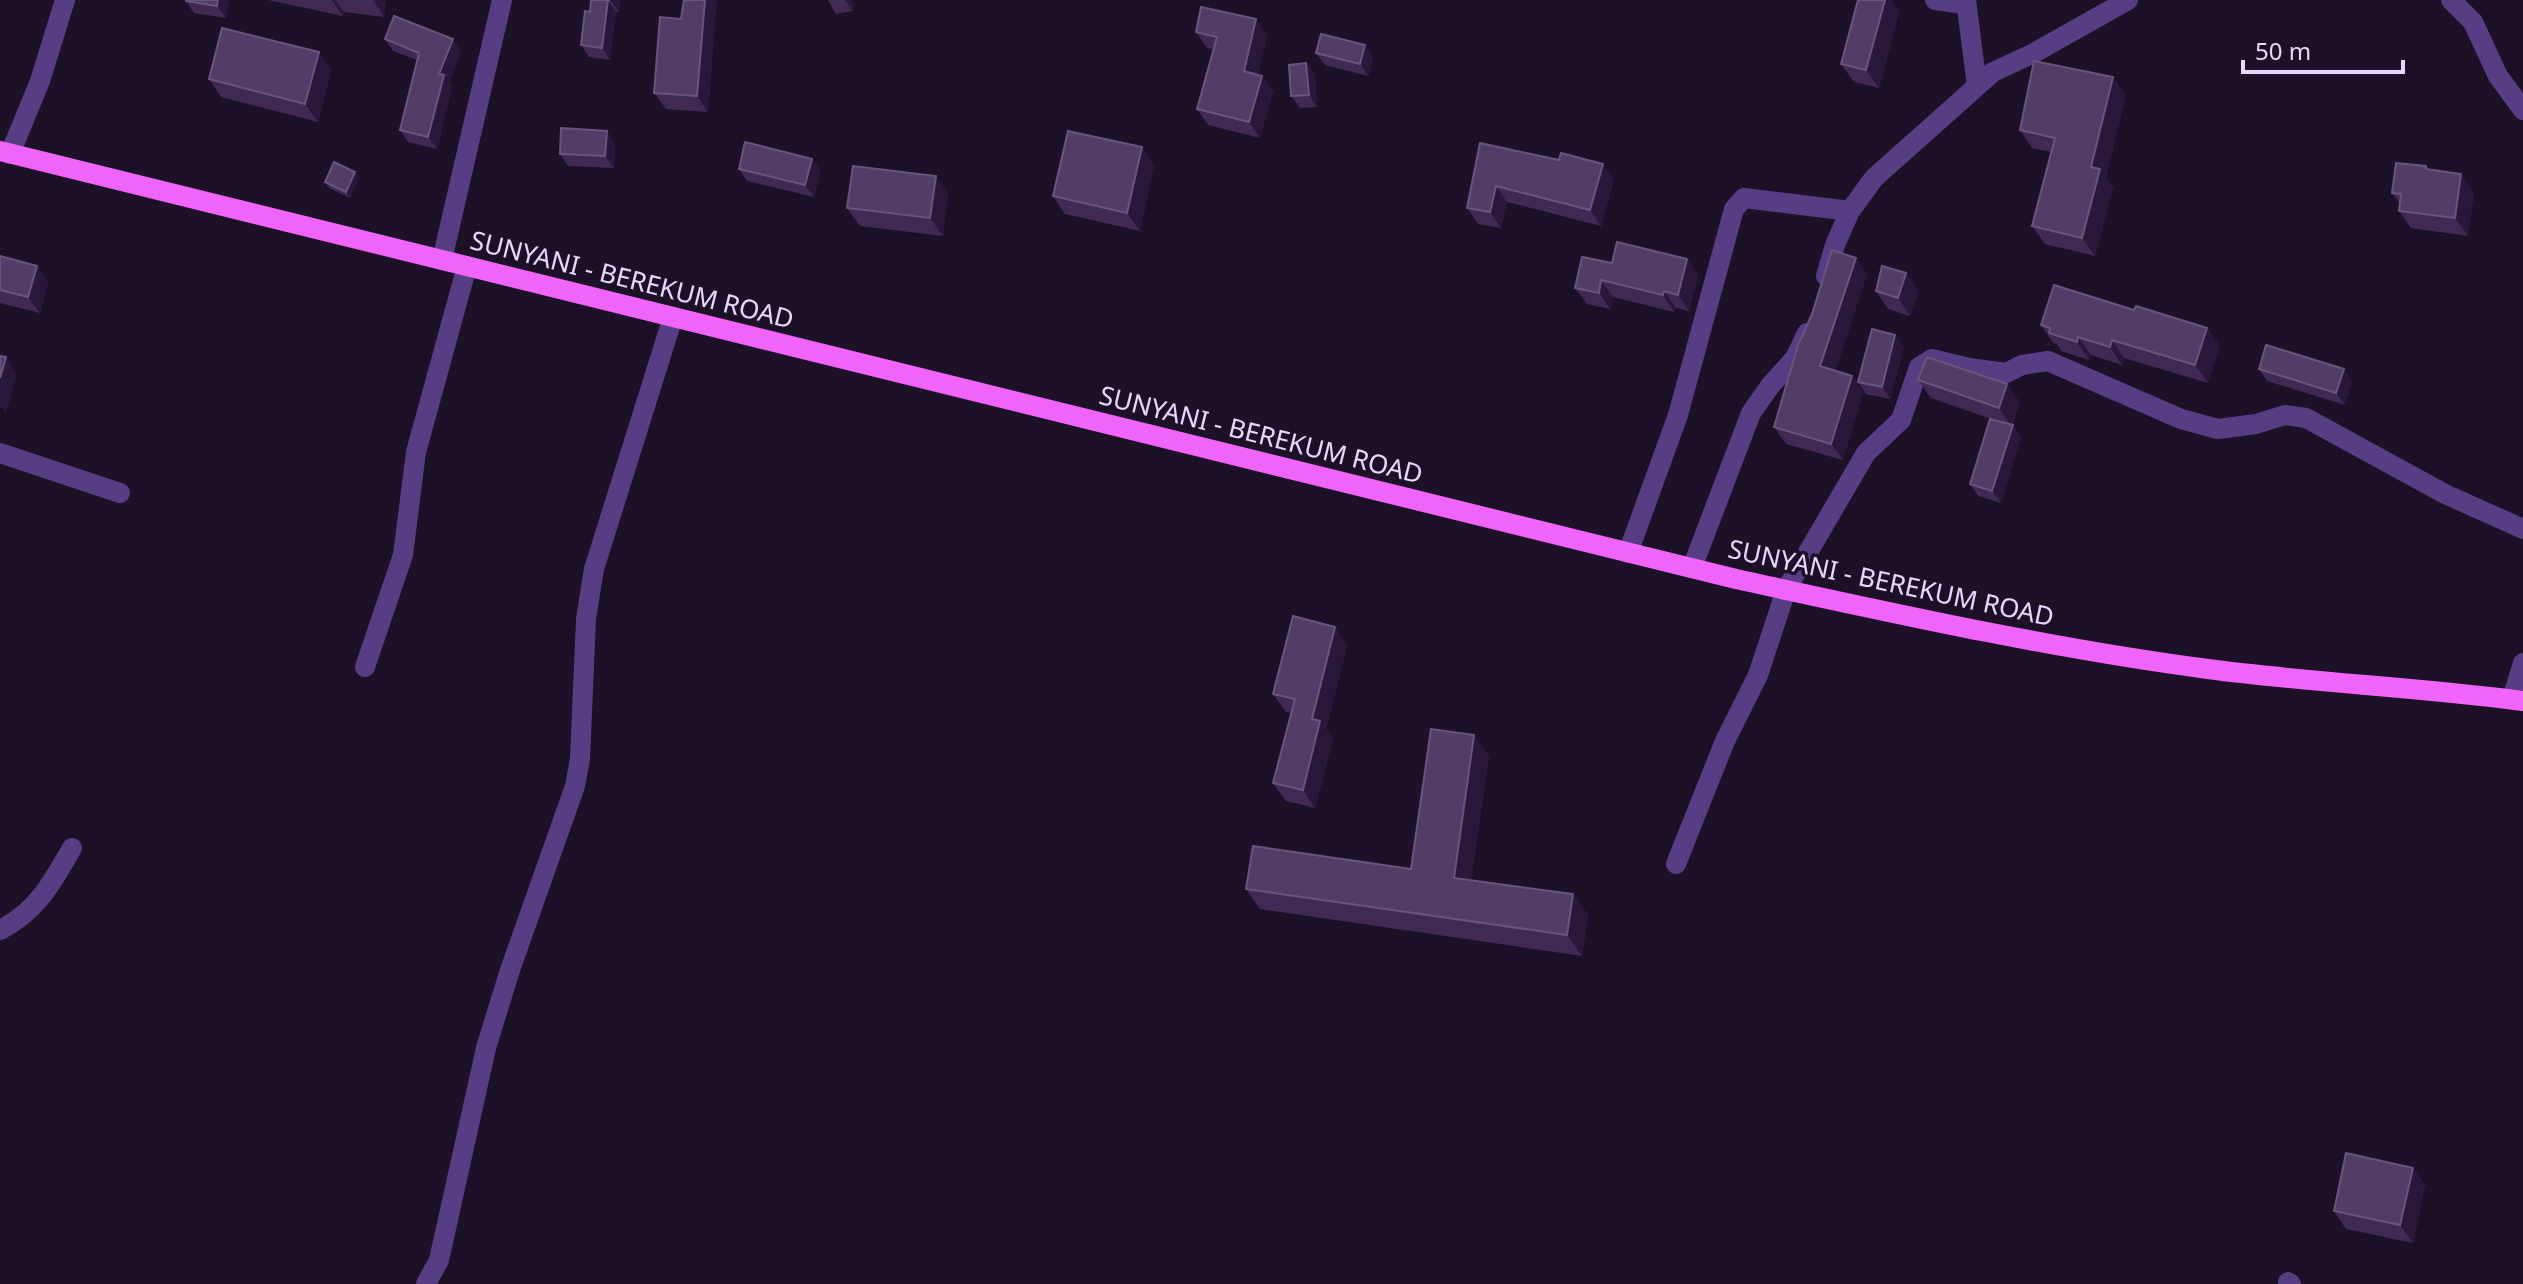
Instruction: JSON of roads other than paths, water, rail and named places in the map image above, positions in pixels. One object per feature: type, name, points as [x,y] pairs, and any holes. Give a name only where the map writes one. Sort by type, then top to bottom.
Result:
[{"type":"main road","name":"SUNYANI - BEREKUM ROAD","points":[[5,152],[1786,590],[1983,632],[2207,669],[2518,700]]},
{"type":"street","points":[[5,152],[40,81],[65,0]]},
{"type":"street","points":[[442,260],[502,0]]},
{"type":"street","points":[[1935,0],[1966,2],[1977,86]]},
{"type":"street","points":[[1692,568],[1751,413],[1795,358],[1811,327],[1835,245],[1850,211],[1874,178],[1993,72],[2032,54],[2128,0]]},
{"type":"street","points":[[2451,0],[2473,22],[2498,76],[2523,110]]},
{"type":"street","points":[[1628,553],[1678,415],[1734,209],[1744,198],[1850,211]]},
{"type":"street","points":[[365,667],[403,555],[416,452],[467,266]]},
{"type":"street","points":[[426,1284],[439,1260],[486,1048],[575,786],[580,759],[586,619],[594,569],[673,317]]},
{"type":"street","points":[[1676,864],[1725,741],[1758,675],[1786,590],[1866,453],[1901,420],[1919,367],[1932,359],[2006,373],[2022,365],[2048,361],[2181,419],[2218,429],[2256,424],[2285,415],[2306,418],[2445,494],[2523,529]]},
{"type":"street","points":[[0,453],[120,493]]},
{"type":"street","points":[[2518,700],[2523,663]]},
{"type":"street","points":[[0,930],[29,912],[54,880],[72,848]]}]
